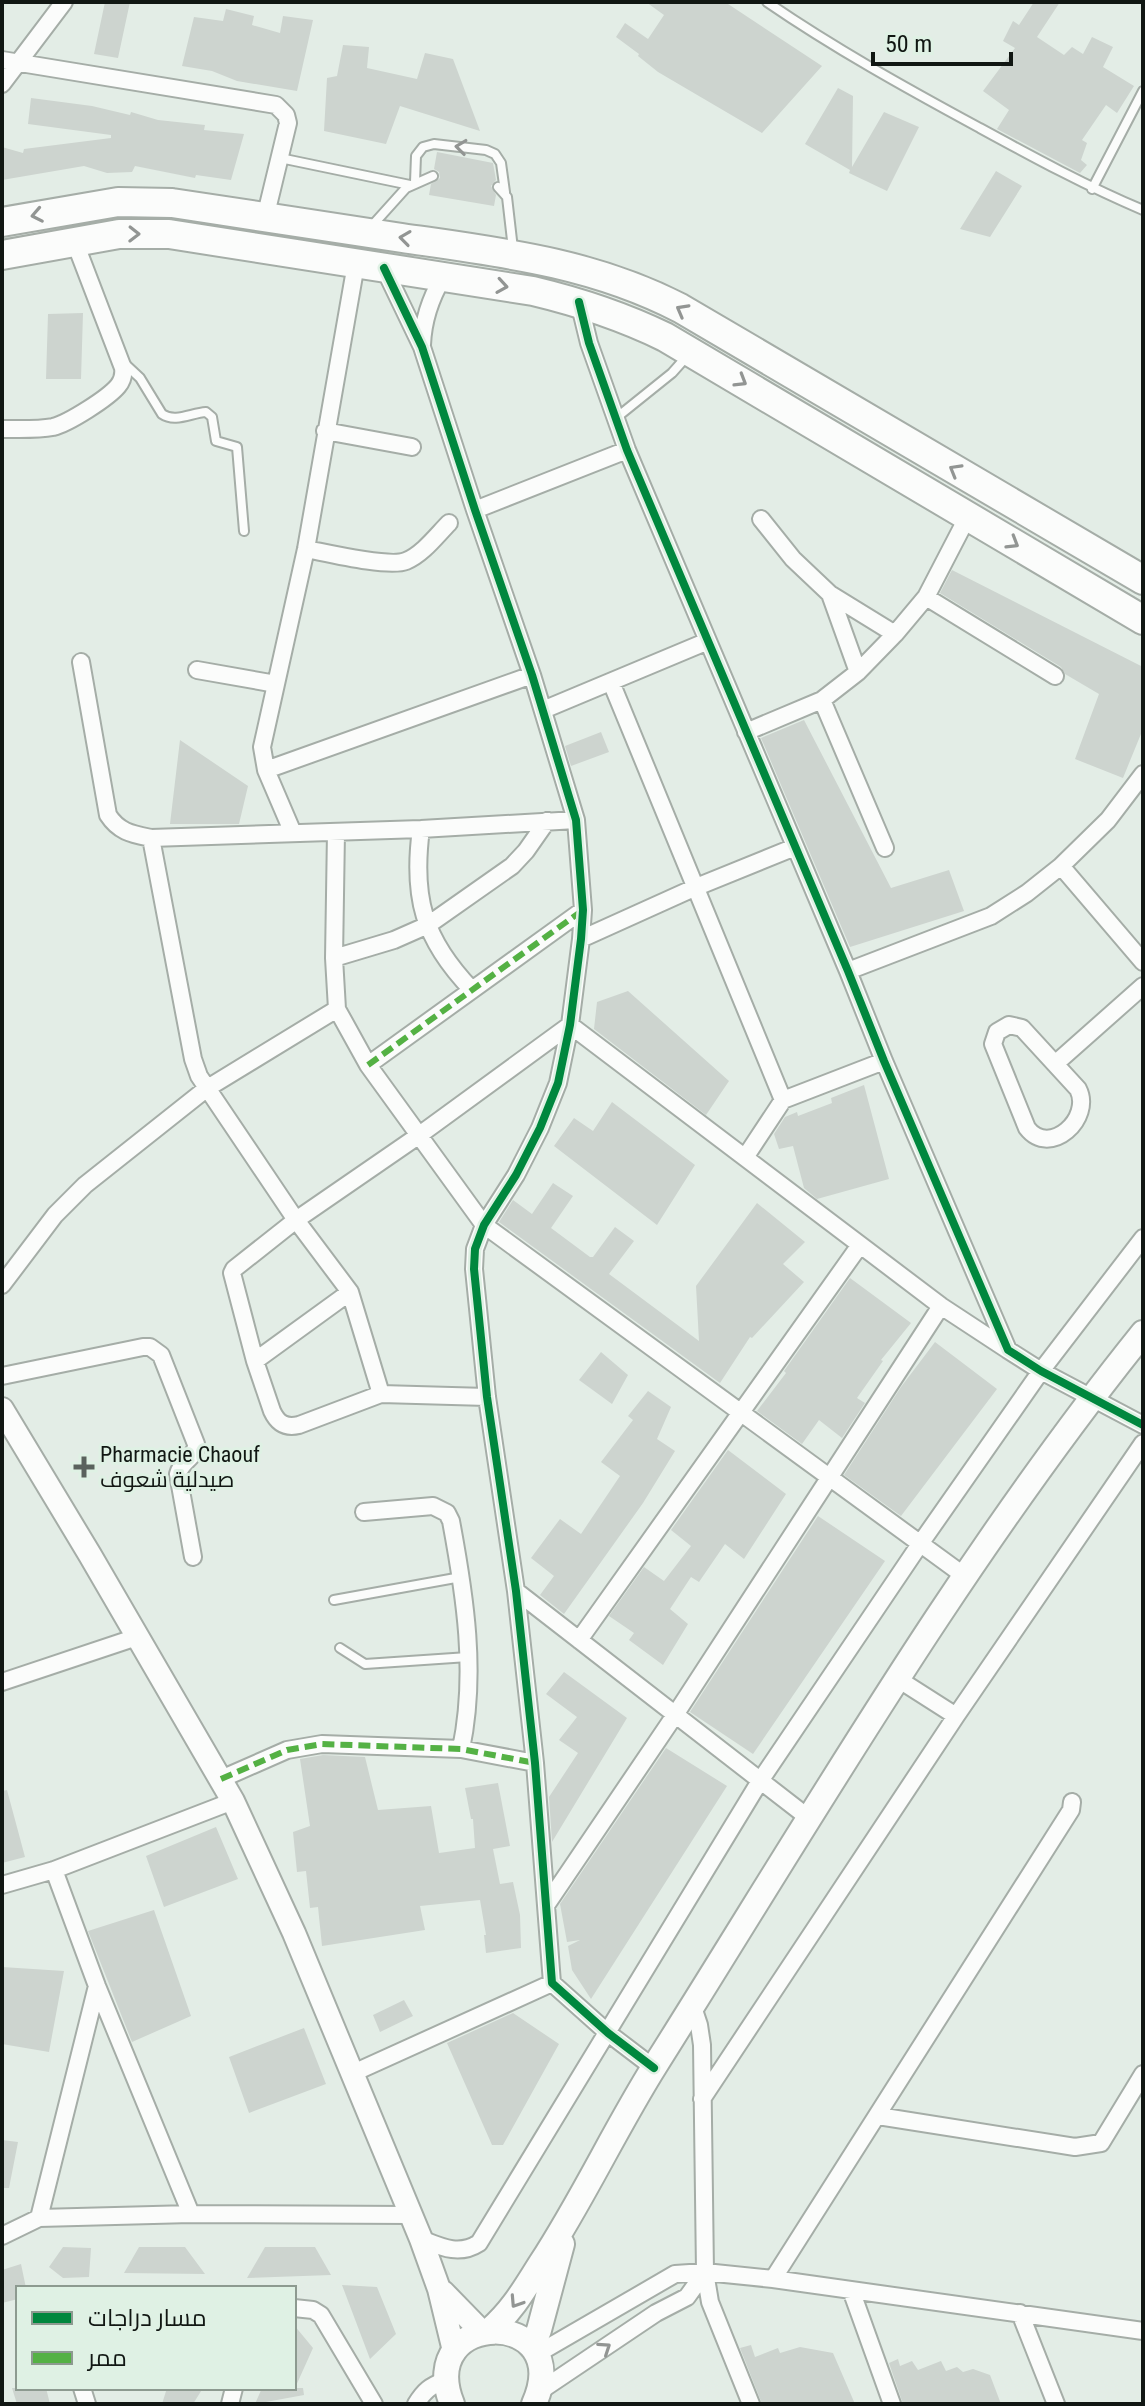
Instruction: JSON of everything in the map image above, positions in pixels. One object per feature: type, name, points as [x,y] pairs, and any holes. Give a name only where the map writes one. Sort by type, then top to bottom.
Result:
[{"type":"highway","points":[[2,222],[118,202],[172,203],[513,254],[589,271],[646,291],[680,308],[1143,580]]},
{"type":"highway","points":[[2,255],[119,234],[169,234],[533,291],[579,302],[632,321],[691,352],[1143,620]]},
{"type":"main road","points":[[448,2393],[445,2372],[454,2351],[461,2343],[486,2331],[508,2314],[568,2223],[654,2068],[898,1679],[1091,1398],[1143,1333]]},
{"type":"main road","points":[[537,2400],[543,2378],[535,2350],[568,2223]]},
{"type":"main road","points":[[486,2331],[513,2335],[535,2350]]},
{"type":"street","points":[[2,84],[10,61],[64,2]]},
{"type":"street","points":[[10,61],[276,105],[286,115],[288,123],[265,218]]},
{"type":"street","points":[[2,429],[47,428],[68,421],[118,386],[123,374],[121,361],[74,240]]},
{"type":"street","points":[[370,266],[422,347],[532,675],[576,820],[583,910],[570,1025],[558,1083],[516,1175],[484,1225],[475,1249],[474,1269],[487,1397],[516,1591],[535,1763],[552,1983],[608,2033],[654,2068]]},
{"type":"street","points":[[293,833],[266,770],[262,747],[306,549],[325,431],[370,266]]},
{"type":"street","points":[[422,347],[426,315],[443,277]]},
{"type":"street","points":[[579,302],[589,343],[627,450],[1008,1350]]},
{"type":"street","points":[[325,431],[412,447]]},
{"type":"street","points":[[475,510],[627,450]]},
{"type":"street","points":[[746,732],[822,700],[858,672],[926,597],[968,516]]},
{"type":"street","points":[[761,519],[793,559],[830,594],[895,634]]},
{"type":"street","points":[[306,549],[403,562],[416,555],[449,523]]},
{"type":"street","points":[[830,594],[858,672]]},
{"type":"street","points":[[926,597],[1055,676]]},
{"type":"street","points":[[543,710],[708,641]]},
{"type":"street","points":[[81,662],[108,815],[114,825],[124,832],[151,838],[421,829],[576,820]]},
{"type":"street","points":[[197,670],[276,684]]},
{"type":"street","points":[[266,770],[532,675]]},
{"type":"street","points":[[611,682],[783,1100]]},
{"type":"street","points":[[822,700],[885,848]]},
{"type":"street","points":[[848,971],[991,916],[1027,893],[1061,866],[1108,820],[1143,774]]},
{"type":"street","points":[[334,958],[394,940],[428,925],[512,866],[547,821]]},
{"type":"street","points":[[421,829],[417,861],[419,894],[428,925],[446,960],[472,990]]},
{"type":"street","points":[[336,832],[334,958],[337,1009],[368,1065],[484,1225],[966,1577]]},
{"type":"street","points":[[151,838],[193,1059],[206,1089],[350,1292],[381,1394]]},
{"type":"street","points":[[581,939],[795,847]]},
{"type":"street","points":[[1061,866],[1143,962]]},
{"type":"street","points":[[368,1065],[583,910]]},
{"type":"street","points":[[1055,1064],[1143,986]]},
{"type":"street","points":[[2,1285],[70,1199],[206,1089],[337,1009]]},
{"type":"street","points":[[487,1397],[381,1394],[299,1425],[282,1425],[275,1419],[255,1361],[232,1273],[296,1220],[570,1025]]},
{"type":"street","points":[[570,1025],[941,1306],[1041,1371],[1143,1425]]},
{"type":"street","points":[[1009,1025],[1022,1028],[1055,1064],[1078,1089],[1083,1104],[1077,1119],[1058,1137],[1040,1140],[1027,1128],[994,1050],[994,1037],[1009,1025]]},
{"type":"street","points":[[746,1156],[783,1100],[884,1061]]},
{"type":"street","points":[[421,2239],[460,2251],[479,2243],[760,1781],[1041,1371],[1143,1238]]},
{"type":"street","points":[[579,1640],[860,1245]]},
{"type":"street","points":[[255,1361],[350,1292]]},
{"type":"street","points":[[547,1904],[675,1715],[941,1306]]},
{"type":"street","points":[[2,1376],[134,1348],[150,1347],[156,1350],[164,1361],[196,1444],[194,1454],[181,1466],[178,1474],[193,1557]]},
{"type":"street","points":[[2,1409],[233,1801],[294,1933],[421,2239],[449,2322],[454,2351]]},
{"type":"street","points":[[702,2099],[956,1716],[1143,1443]]},
{"type":"street","points":[[364,1512],[433,1506],[447,1513],[451,1521],[462,1577],[468,1657],[467,1717],[461,1749]]},
{"type":"street","points":[[516,1591],[810,1819]]},
{"type":"street","points":[[2,1682],[137,1637]]},
{"type":"street","points":[[898,1679],[956,1716]]},
{"type":"street","points":[[221,1779],[287,1750],[322,1744],[461,1749],[535,1763]]},
{"type":"street","points":[[2,1885],[54,1870],[233,1801]]},
{"type":"street","points":[[773,2279],[1071,1810],[1072,1802]]},
{"type":"street","points":[[54,1870],[97,1986],[191,2214]]},
{"type":"street","points":[[351,2074],[552,1983]]},
{"type":"street","points":[[39,2218],[97,1986]]},
{"type":"street","points":[[693,2007],[702,2045],[705,2272],[710,2302],[751,2404]]},
{"type":"street","points":[[878,2116],[1075,2147],[1089,2146],[1101,2143],[1143,2074]]},
{"type":"street","points":[[2,2236],[39,2218],[191,2214],[411,2215]]},
{"type":"street","points":[[537,2400],[656,2313],[687,2297],[705,2272]]},
{"type":"street","points":[[535,2350],[675,2274],[705,2272],[1143,2331]]},
{"type":"street","points":[[439,2289],[486,2331]]},
{"type":"street","points":[[851,2290],[892,2404]]},
{"type":"street","points":[[296,2308],[313,2310],[321,2315],[374,2404]]},
{"type":"street","points":[[1020,2313],[1056,2404]]},
{"type":"street","points":[[416,2404],[430,2387],[448,2393]]},
{"type":"lane","points":[[767,2],[803,27],[944,108],[1092,189],[1143,210]]},
{"type":"lane","points":[[1092,189],[1143,91]]},
{"type":"lane","points":[[413,183],[416,156],[423,147],[434,144],[486,150],[495,154],[501,163],[501,190],[508,202],[513,254]]},
{"type":"lane","points":[[280,158],[413,183]]},
{"type":"lane","points":[[366,233],[398,195],[413,183],[433,176]]},
{"type":"lane","points":[[616,418],[672,373],[691,352]]},
{"type":"lane","points":[[121,361],[140,378],[167,418],[206,412],[212,417],[216,441],[237,447],[244,531]]},
{"type":"lane","points":[[334,1600],[462,1577]]},
{"type":"lane","points":[[340,1648],[365,1664],[468,1657]]},
{"type":"building","points":[[105,2],[130,2],[118,58],[94,54]]},
{"type":"building","points":[[646,2],[725,2],[822,66],[762,133],[658,72],[616,37],[625,23],[648,39],[664,15]]},
{"type":"building","points":[[1034,2],[1060,2],[1037,37],[1064,55],[1072,47],[1083,54],[1092,37],[1113,47],[1103,67],[1134,86],[1117,113],[1106,105],[1082,140],[1087,143],[1081,160],[1087,165],[1080,173],[997,129],[1009,110],[983,91],[1015,48],[1003,41],[1013,21],[1019,25]]},
{"type":"building","points":[[226,9],[254,16],[252,25],[280,33],[283,16],[313,20],[297,91],[237,81],[212,71],[182,66],[194,17],[223,21]]},
{"type":"building","points":[[343,45],[369,47],[367,68],[417,79],[425,53],[453,59],[480,131],[400,106],[386,144],[324,131],[327,78],[337,76]]},
{"type":"building","points":[[838,88],[853,96],[852,167],[884,112],[919,127],[887,191],[849,173],[850,170],[805,144]]},
{"type":"building","points":[[31,98],[92,106],[130,115],[131,112],[158,120],[205,125],[204,130],[244,134],[231,180],[196,175],[195,178],[135,166],[132,172],[107,173],[84,166],[2,180],[2,147],[23,153],[24,149],[111,138],[111,135],[28,124]]},
{"type":"building","points":[[437,152],[493,163],[496,180],[491,186],[496,195],[494,206],[429,195],[431,184],[440,178],[439,172],[434,169]]},
{"type":"building","points":[[996,171],[1022,186],[990,237],[960,229]]},
{"type":"building","points":[[83,313],[81,379],[46,379],[48,314]]},
{"type":"building","points":[[952,570],[1143,667],[1143,729],[1123,778],[1075,759],[1099,694],[1065,674],[1061,667],[940,593]]},
{"type":"building","points":[[804,720],[891,888],[949,870],[964,911],[850,947],[761,738]]},
{"type":"building","points":[[601,732],[609,752],[571,766],[565,746]]},
{"type":"building","points":[[180,740],[248,786],[239,824],[170,824]]},
{"type":"building","points":[[628,991],[729,1081],[706,1115],[594,1029],[597,1002]]},
{"type":"building","points":[[864,1085],[889,1179],[817,1199],[804,1188],[793,1146],[779,1149],[774,1134],[785,1117],[797,1112],[798,1116],[832,1103],[831,1098]]},
{"type":"building","points":[[612,1102],[695,1165],[657,1225],[554,1146],[574,1118],[593,1131]]},
{"type":"building","points":[[553,1183],[573,1196],[551,1228],[590,1257],[615,1227],[634,1241],[609,1274],[699,1341],[696,1286],[757,1203],[805,1242],[783,1264],[804,1282],[750,1337],[720,1383],[499,1222],[513,1200],[532,1214]]},
{"type":"building","points":[[850,1278],[911,1323],[881,1360],[857,1398],[865,1403],[842,1438],[819,1420],[802,1444],[757,1411]]},
{"type":"building","points":[[935,1342],[997,1389],[901,1516],[844,1475],[901,1387]]},
{"type":"building","points":[[601,1352],[628,1375],[612,1404],[579,1380]]},
{"type":"building","points":[[648,1391],[671,1407],[657,1439],[675,1451],[643,1503],[564,1614],[540,1595],[554,1576],[531,1558],[560,1519],[581,1534],[620,1476],[601,1462],[633,1420],[628,1416]]},
{"type":"building","points":[[728,1450],[786,1494],[744,1559],[725,1544],[699,1582],[691,1577],[670,1609],[688,1624],[663,1665],[629,1640],[634,1633],[609,1616],[644,1567],[664,1581],[691,1546],[671,1530]]},
{"type":"building","points":[[818,1516],[885,1561],[753,1754],[690,1712]]},
{"type":"building","points":[[564,1672],[627,1718],[552,1842],[549,1797],[578,1753],[559,1740],[577,1717],[546,1694]]},
{"type":"building","points":[[666,1748],[727,1786],[591,1999],[572,1970],[568,1946],[580,1940],[567,1942],[560,1904]]},
{"type":"building","points":[[323,1755],[365,1757],[378,1810],[431,1806],[439,1853],[475,1848],[473,1819],[465,1788],[498,1783],[510,1846],[493,1849],[500,1884],[513,1882],[520,1915],[521,1948],[486,1953],[480,1900],[420,1906],[425,1930],[322,1946],[318,1907],[310,1908],[306,1871],[297,1872],[293,1832],[310,1826],[300,1759]]},
{"type":"building","points":[[7,1790],[25,1857],[2,1863],[2,1791]]},
{"type":"building","points":[[216,1827],[238,1879],[164,1907],[146,1856]]},
{"type":"building","points":[[154,1910],[191,2016],[132,2042],[88,1931]]},
{"type":"building","points":[[2,1967],[64,1971],[49,2052],[2,2044]]},
{"type":"building","points":[[404,2000],[413,2016],[380,2032],[373,2015]]},
{"type":"building","points":[[513,2013],[559,2044],[503,2145],[492,2145],[447,2043]]},
{"type":"building","points":[[304,2028],[326,2084],[249,2113],[229,2057]]},
{"type":"building","points":[[2,2140],[18,2142],[9,2188],[2,2188]]},
{"type":"building","points":[[63,2247],[91,2248],[89,2277],[63,2278],[49,2267]]},
{"type":"building","points":[[139,2247],[185,2247],[205,2274],[124,2273]]},
{"type":"building","points":[[265,2247],[315,2247],[331,2275],[247,2278]]},
{"type":"building","points":[[21,2264],[26,2286],[16,2286],[16,2300],[2,2303],[2,2270]]},
{"type":"building","points":[[342,2285],[377,2287],[396,2334],[370,2359]]},
{"type":"building","points":[[296,2327],[313,2348],[296,2386]]},
{"type":"building","points":[[751,2345],[755,2357],[778,2348],[780,2353],[800,2347],[833,2353],[855,2404],[762,2404],[740,2348]]},
{"type":"building","points":[[898,2359],[900,2366],[912,2361],[918,2370],[941,2361],[946,2371],[957,2367],[963,2372],[973,2369],[990,2375],[1001,2404],[903,2404],[889,2363]]},
{"type":"building","points":[[12,2388],[46,2390],[50,2404],[17,2404]]},
{"type":"building","points":[[303,2388],[304,2395],[255,2404],[261,2390]]},
{"type":"building","points":[[166,2390],[202,2390],[193,2404],[162,2404]]},
{"type":"marked path","points":[[368,1065],[583,910]]},
{"type":"marked path","points":[[221,1779],[287,1750],[322,1744],[461,1749],[535,1763]]},
{"type":"cycle path","points":[[384,268],[422,347],[532,675],[576,820],[583,910],[570,1025],[558,1083],[516,1175],[484,1225],[475,1249],[474,1269],[487,1397],[516,1591],[535,1763],[552,1983],[608,2033],[654,2068]]},
{"type":"cycle path","points":[[579,302],[589,343],[627,450],[1008,1350],[1143,1425]]},
{"type":"place","name":"Pharmacie Chaouf صيدلية شعوف","points":[[84,1467]]}]
